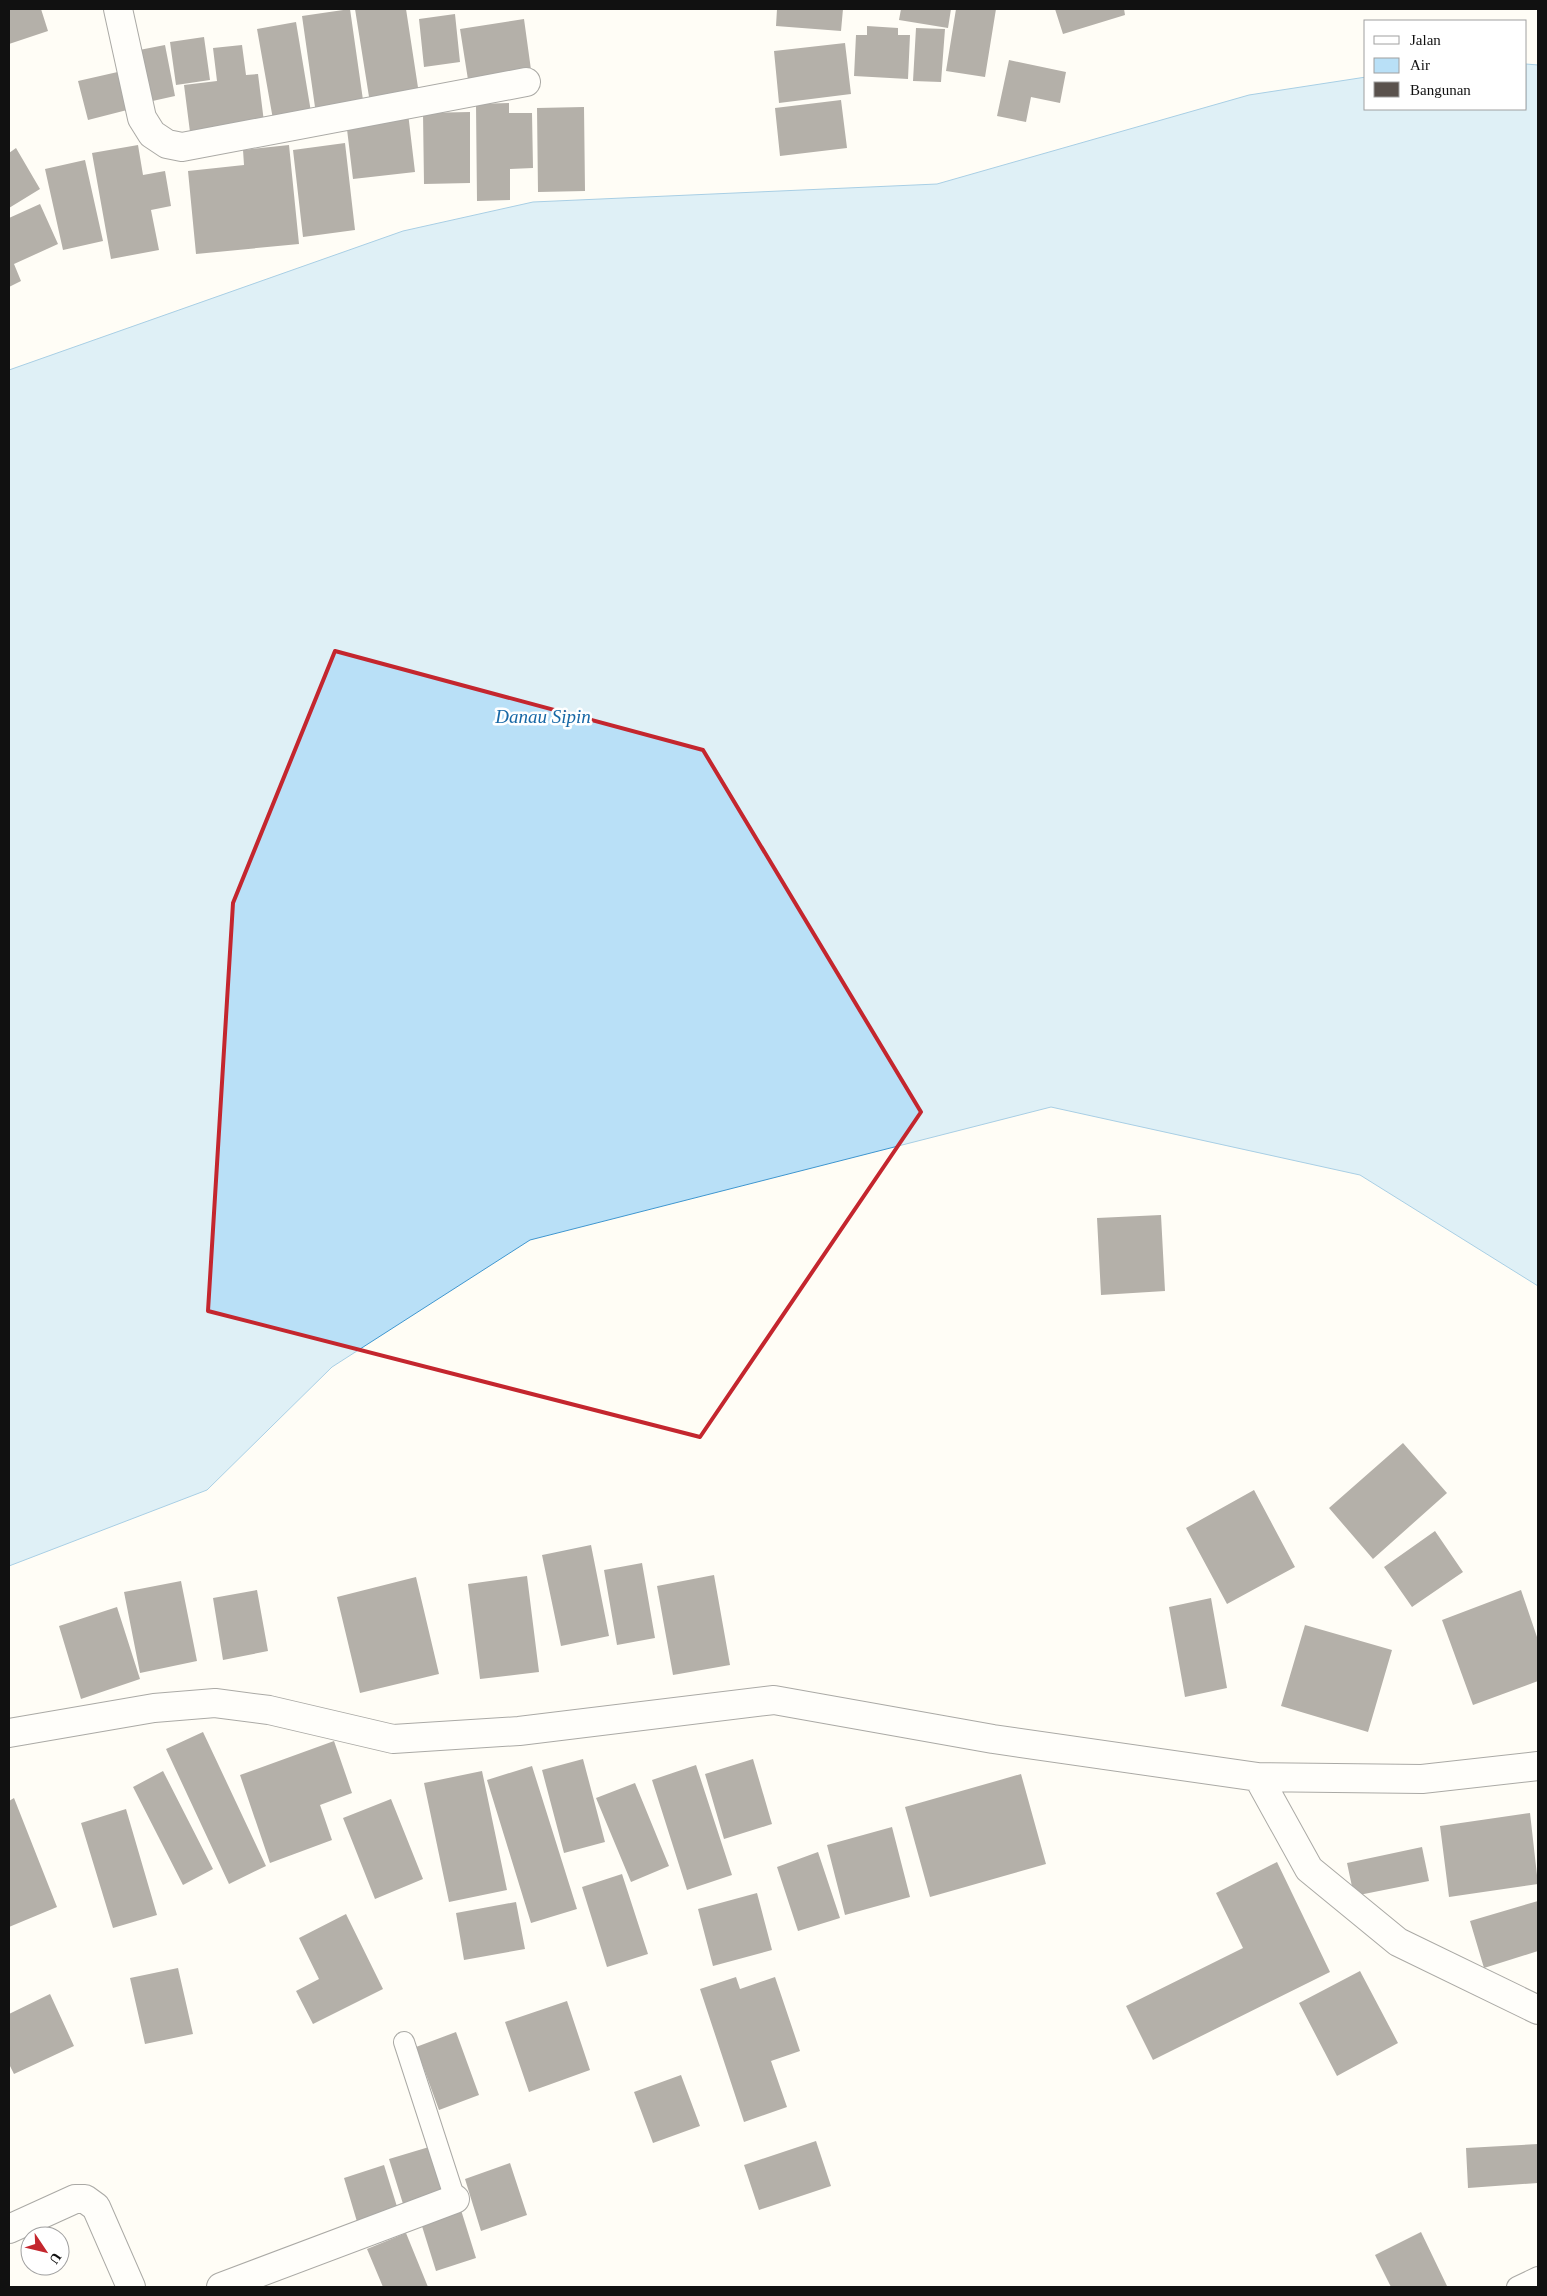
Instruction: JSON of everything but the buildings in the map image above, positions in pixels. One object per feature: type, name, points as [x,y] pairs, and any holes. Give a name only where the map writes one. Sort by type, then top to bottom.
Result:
[{"type":"street","points":[[118,9],[142,118],[152,134],[167,144],[182,147],[526,82]]},
{"type":"street","points":[[9,1733],[154,1708],[215,1703],[269,1710],[393,1739],[519,1731],[774,1700],[993,1739],[1258,1777],[1422,1779],[1538,1766]]},
{"type":"street","points":[[1258,1777],[1309,1868],[1398,1942],[1538,2010]]},
{"type":"street","points":[[9,2229],[75,2199],[85,2199],[96,2207],[131,2287]]},
{"type":"street","points":[[221,2287],[455,2199]]},
{"type":"lane","points":[[404,2042],[455,2199]]},
{"type":"lane","points":[[1517,2287],[1538,2277]]},
{"type":"highlighted area","points":[[335,651],[703,750],[921,1112],[700,1437],[208,1311],[233,903]]},
{"type":"water","name":"Danau Sipin","points":[[1527,64],[1538,65],[1538,1286],[1360,1175],[1051,1107],[530,1240],[332,1367],[207,1490],[9,1566],[9,370],[403,231],[533,202],[937,184],[1249,95],[1364,77],[1364,110],[1527,110]]}]
